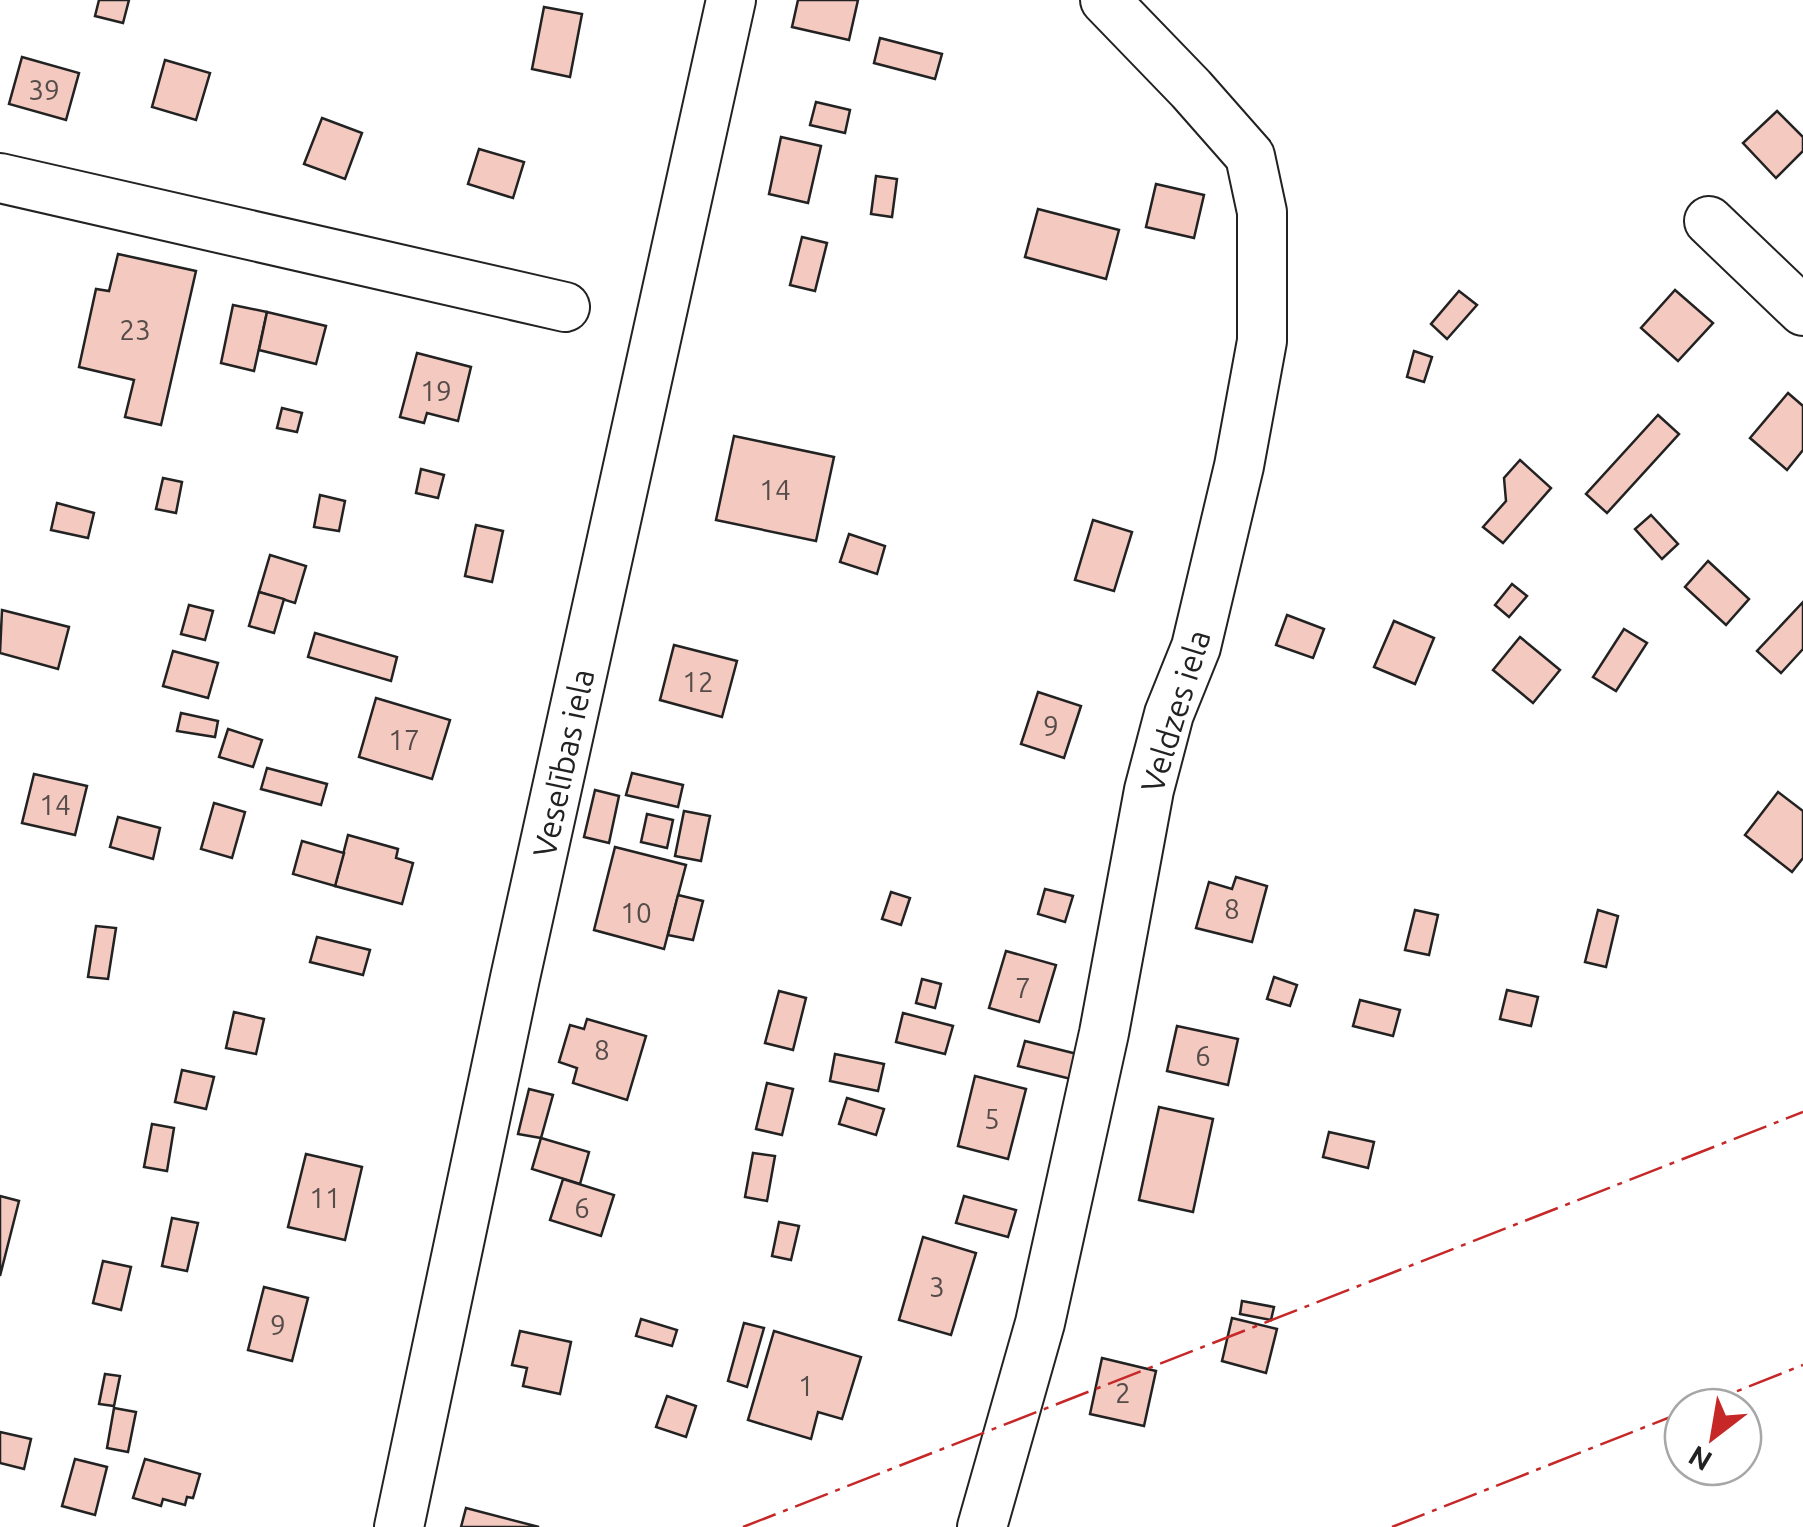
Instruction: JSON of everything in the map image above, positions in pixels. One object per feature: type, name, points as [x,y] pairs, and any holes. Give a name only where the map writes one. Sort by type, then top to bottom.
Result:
[{"type":"street","name":"Veselības iela","points":[[399,1527],[515,978],[731,0]]},
{"type":"street","name":"Veldzes iela","points":[[982,1527],[1040,1323],[1104,1033],[1149,790],[1169,714],[1196,647],[1239,466],[1262,341],[1262,212],[1250,156],[1192,89],[1105,0]]},
{"type":"street","points":[[0,178],[565,307]]},
{"type":"street","points":[[1709,221],[1803,311]]},
{"type":"building","points":[[99,0],[129,0],[123,23],[95,16]]},
{"type":"building","points":[[798,0],[858,0],[849,40],[792,27]]},
{"type":"building","points":[[544,7],[582,14],[570,77],[532,69]]},
{"type":"building","points":[[880,38],[942,54],[935,79],[874,63]]},
{"type":"building","points":[[22,57],[79,73],[66,120],[9,104]]},
{"type":"building","points":[[165,60],[210,73],[196,120],[152,107]]},
{"type":"building","points":[[816,102],[850,110],[845,133],[810,125]]},
{"type":"building","points":[[1777,111],[1803,137],[1803,151],[1776,178],[1743,143]]},
{"type":"building","points":[[322,118],[362,133],[345,179],[304,164]]},
{"type":"building","points":[[781,137],[821,146],[808,203],[769,194]]},
{"type":"building","points":[[479,149],[524,162],[513,198],[468,184]]},
{"type":"building","points":[[876,176],[897,179],[892,217],[871,214]]},
{"type":"building","points":[[1156,184],[1204,195],[1194,238],[1146,227]]},
{"type":"building","points":[[1038,209],[1119,230],[1106,279],[1025,257]]},
{"type":"building","points":[[802,237],[827,243],[815,291],[790,285]]},
{"type":"building","points":[[118,254],[196,271],[161,425],[125,417],[134,380],[79,367],[96,289],[109,291]]},
{"type":"building","points":[[1675,290],[1713,323],[1678,361],[1641,328]]},
{"type":"building","points":[[1459,291],[1477,305],[1447,339],[1431,324]]},
{"type":"building","points":[[233,305],[267,312],[254,371],[221,363]]},
{"type":"building","points":[[267,312],[326,326],[316,364],[259,350]]},
{"type":"building","points":[[1414,351],[1432,357],[1424,382],[1407,377]]},
{"type":"building","points":[[417,353],[471,367],[458,421],[427,413],[424,423],[400,417]]},
{"type":"building","points":[[1788,393],[1803,406],[1803,450],[1787,470],[1750,438]]},
{"type":"building","points":[[282,408],[302,413],[297,432],[277,428]]},
{"type":"building","points":[[1658,415],[1679,434],[1607,513],[1586,494]]},
{"type":"building","points":[[734,436],[834,457],[816,541],[716,520]]},
{"type":"building","points":[[1520,460],[1551,488],[1503,543],[1483,527],[1506,501],[1504,478]]},
{"type":"building","points":[[421,469],[444,475],[438,498],[416,493]]},
{"type":"building","points":[[163,478],[182,482],[176,513],[156,509]]},
{"type":"building","points":[[320,495],[345,501],[339,531],[314,527]]},
{"type":"building","points":[[57,503],[94,513],[88,538],[51,530]]},
{"type":"building","points":[[1651,515],[1678,544],[1662,559],[1635,529]]},
{"type":"building","points":[[1093,520],[1132,532],[1114,591],[1075,580]]},
{"type":"building","points":[[476,525],[503,531],[492,582],[465,576]]},
{"type":"building","points":[[849,534],[885,546],[877,574],[840,562]]},
{"type":"building","points":[[270,555],[306,566],[295,603],[259,592]]},
{"type":"building","points":[[1708,561],[1749,599],[1726,625],[1685,587]]},
{"type":"building","points":[[1512,584],[1527,596],[1509,617],[1495,605]]},
{"type":"building","points":[[259,592],[284,599],[274,633],[249,626]]},
{"type":"building","points":[[1803,602],[1803,649],[1781,673],[1757,651]]},
{"type":"building","points":[[189,605],[213,611],[205,640],[181,634]]},
{"type":"building","points":[[2,610],[69,627],[58,669],[0,653]]},
{"type":"building","points":[[1287,615],[1324,629],[1313,658],[1276,645]]},
{"type":"building","points":[[1394,621],[1434,638],[1415,684],[1374,667]]},
{"type":"building","points":[[1624,629],[1647,643],[1616,691],[1593,677]]},
{"type":"building","points":[[315,633],[397,657],[391,681],[308,657]]},
{"type":"building","points":[[1520,637],[1560,670],[1533,703],[1493,670]]},
{"type":"building","points":[[674,645],[737,661],[722,717],[660,700]]},
{"type":"building","points":[[173,651],[218,663],[208,698],[163,686]]},
{"type":"building","points":[[1038,692],[1081,706],[1064,758],[1021,744]]},
{"type":"building","points":[[376,698],[450,720],[432,779],[359,757]]},
{"type":"building","points":[[181,713],[218,721],[215,737],[177,731]]},
{"type":"building","points":[[228,729],[262,740],[253,767],[219,757]]},
{"type":"building","points":[[267,768],[327,784],[321,805],[261,789]]},
{"type":"building","points":[[632,773],[683,785],[678,807],[626,795]]},
{"type":"building","points":[[34,774],[87,786],[75,835],[22,823]]},
{"type":"building","points":[[595,790],[619,796],[609,843],[584,837]]},
{"type":"building","points":[[1778,792],[1803,811],[1803,858],[1792,872],[1745,835]]},
{"type":"building","points":[[214,803],[245,812],[232,858],[201,849]]},
{"type":"building","points":[[684,811],[710,816],[701,861],[675,856]]},
{"type":"building","points":[[647,814],[673,820],[667,848],[641,842]]},
{"type":"building","points":[[118,817],[160,828],[153,859],[110,847]]},
{"type":"building","points":[[348,835],[398,849],[396,858],[413,863],[402,904],[335,886]]},
{"type":"building","points":[[302,841],[344,853],[335,886],[293,874]]},
{"type":"building","points":[[615,847],[686,865],[664,949],[594,930]]},
{"type":"building","points":[[1236,877],[1267,886],[1252,942],[1196,928],[1209,882],[1232,889]]},
{"type":"building","points":[[1045,889],[1073,896],[1065,922],[1038,914]]},
{"type":"building","points":[[891,892],[910,898],[901,925],[882,919]]},
{"type":"building","points":[[678,895],[703,901],[693,940],[668,935]]},
{"type":"building","points":[[1415,910],[1438,915],[1429,955],[1405,950]]},
{"type":"building","points":[[1598,910],[1618,916],[1606,967],[1585,962]]},
{"type":"building","points":[[96,926],[116,928],[108,979],[88,977]]},
{"type":"building","points":[[317,937],[370,950],[363,975],[310,962]]},
{"type":"building","points":[[1006,951],[1056,965],[1039,1022],[989,1008]]},
{"type":"building","points":[[1274,977],[1297,985],[1290,1006],[1267,999]]},
{"type":"building","points":[[922,979],[941,984],[935,1008],[916,1003]]},
{"type":"building","points":[[1507,990],[1538,997],[1531,1026],[1500,1019]]},
{"type":"building","points":[[779,991],[806,998],[793,1050],[765,1043]]},
{"type":"building","points":[[1360,1000],[1400,1010],[1393,1036],[1353,1026]]},
{"type":"building","points":[[234,1012],[264,1019],[256,1054],[226,1048]]},
{"type":"building","points":[[903,1013],[953,1026],[945,1054],[896,1042]]},
{"type":"building","points":[[587,1019],[646,1036],[627,1100],[573,1083],[577,1068],[559,1062],[570,1025],[584,1029]]},
{"type":"building","points":[[1177,1026],[1238,1039],[1228,1085],[1167,1071]]},
{"type":"building","points":[[1025,1041],[1077,1054],[1071,1079],[1018,1066]]},
{"type":"building","points":[[835,1054],[884,1064],[878,1091],[830,1081]]},
{"type":"building","points":[[182,1070],[214,1077],[206,1109],[175,1102]]},
{"type":"building","points":[[975,1076],[1026,1089],[1008,1159],[958,1146]]},
{"type":"building","points":[[767,1083],[793,1089],[782,1135],[756,1129]]},
{"type":"building","points":[[529,1089],[553,1095],[541,1138],[518,1134]]},
{"type":"building","points":[[847,1098],[884,1109],[876,1135],[839,1124]]},
{"type":"building","points":[[1159,1107],[1213,1119],[1193,1212],[1139,1200]]},
{"type":"building","points":[[152,1124],[174,1128],[167,1171],[144,1167]]},
{"type":"building","points":[[1329,1132],[1374,1142],[1368,1168],[1323,1157]]},
{"type":"building","points":[[541,1138],[589,1152],[580,1184],[532,1169]]},
{"type":"building","points":[[753,1153],[775,1156],[767,1201],[745,1197]]},
{"type":"building","points":[[306,1154],[362,1167],[345,1240],[288,1227]]},
{"type":"building","points":[[563,1179],[614,1195],[601,1236],[550,1220]]},
{"type":"building","points":[[0,1196],[19,1201],[0,1276]]},
{"type":"building","points":[[964,1196],[1016,1210],[1008,1237],[956,1223]]},
{"type":"building","points":[[172,1218],[198,1223],[187,1271],[162,1266]]},
{"type":"building","points":[[779,1222],[799,1226],[791,1260],[772,1256]]},
{"type":"building","points":[[923,1237],[976,1253],[951,1335],[899,1320]]},
{"type":"building","points":[[103,1261],[131,1267],[121,1310],[93,1303]]},
{"type":"building","points":[[264,1287],[308,1298],[292,1361],[248,1350]]},
{"type":"building","points":[[1242,1301],[1274,1307],[1271,1320],[1240,1314]]},
{"type":"building","points":[[1232,1318],[1277,1329],[1266,1373],[1222,1361]]},
{"type":"building","points":[[641,1319],[677,1330],[672,1346],[636,1336]]},
{"type":"building","points":[[744,1323],[764,1328],[747,1387],[728,1381]]},
{"type":"building","points":[[520,1331],[571,1342],[560,1394],[523,1386],[527,1368],[512,1365]]},
{"type":"building","points":[[774,1331],[861,1357],[842,1419],[818,1412],[811,1439],[748,1420]]},
{"type":"building","points":[[1102,1358],[1156,1371],[1144,1426],[1090,1414]]},
{"type":"building","points":[[105,1374],[120,1376],[114,1406],[99,1404]]},
{"type":"building","points":[[667,1396],[696,1406],[686,1437],[656,1427]]},
{"type":"building","points":[[114,1408],[136,1412],[128,1452],[107,1448]]},
{"type":"building","points":[[0,1432],[31,1439],[24,1469],[0,1463]]},
{"type":"building","points":[[75,1459],[107,1467],[95,1515],[62,1506]]},
{"type":"building","points":[[145,1459],[200,1474],[193,1498],[187,1497],[185,1505],[163,1499],[161,1506],[133,1498]]},
{"type":"building","points":[[466,1508],[539,1527],[461,1527]]},
{"type":"power","points":[[743,1527],[1803,1112]]},
{"type":"power","points":[[1747,1387],[1803,1365]]},
{"type":"power","points":[[1392,1527],[1663,1420]]}]
